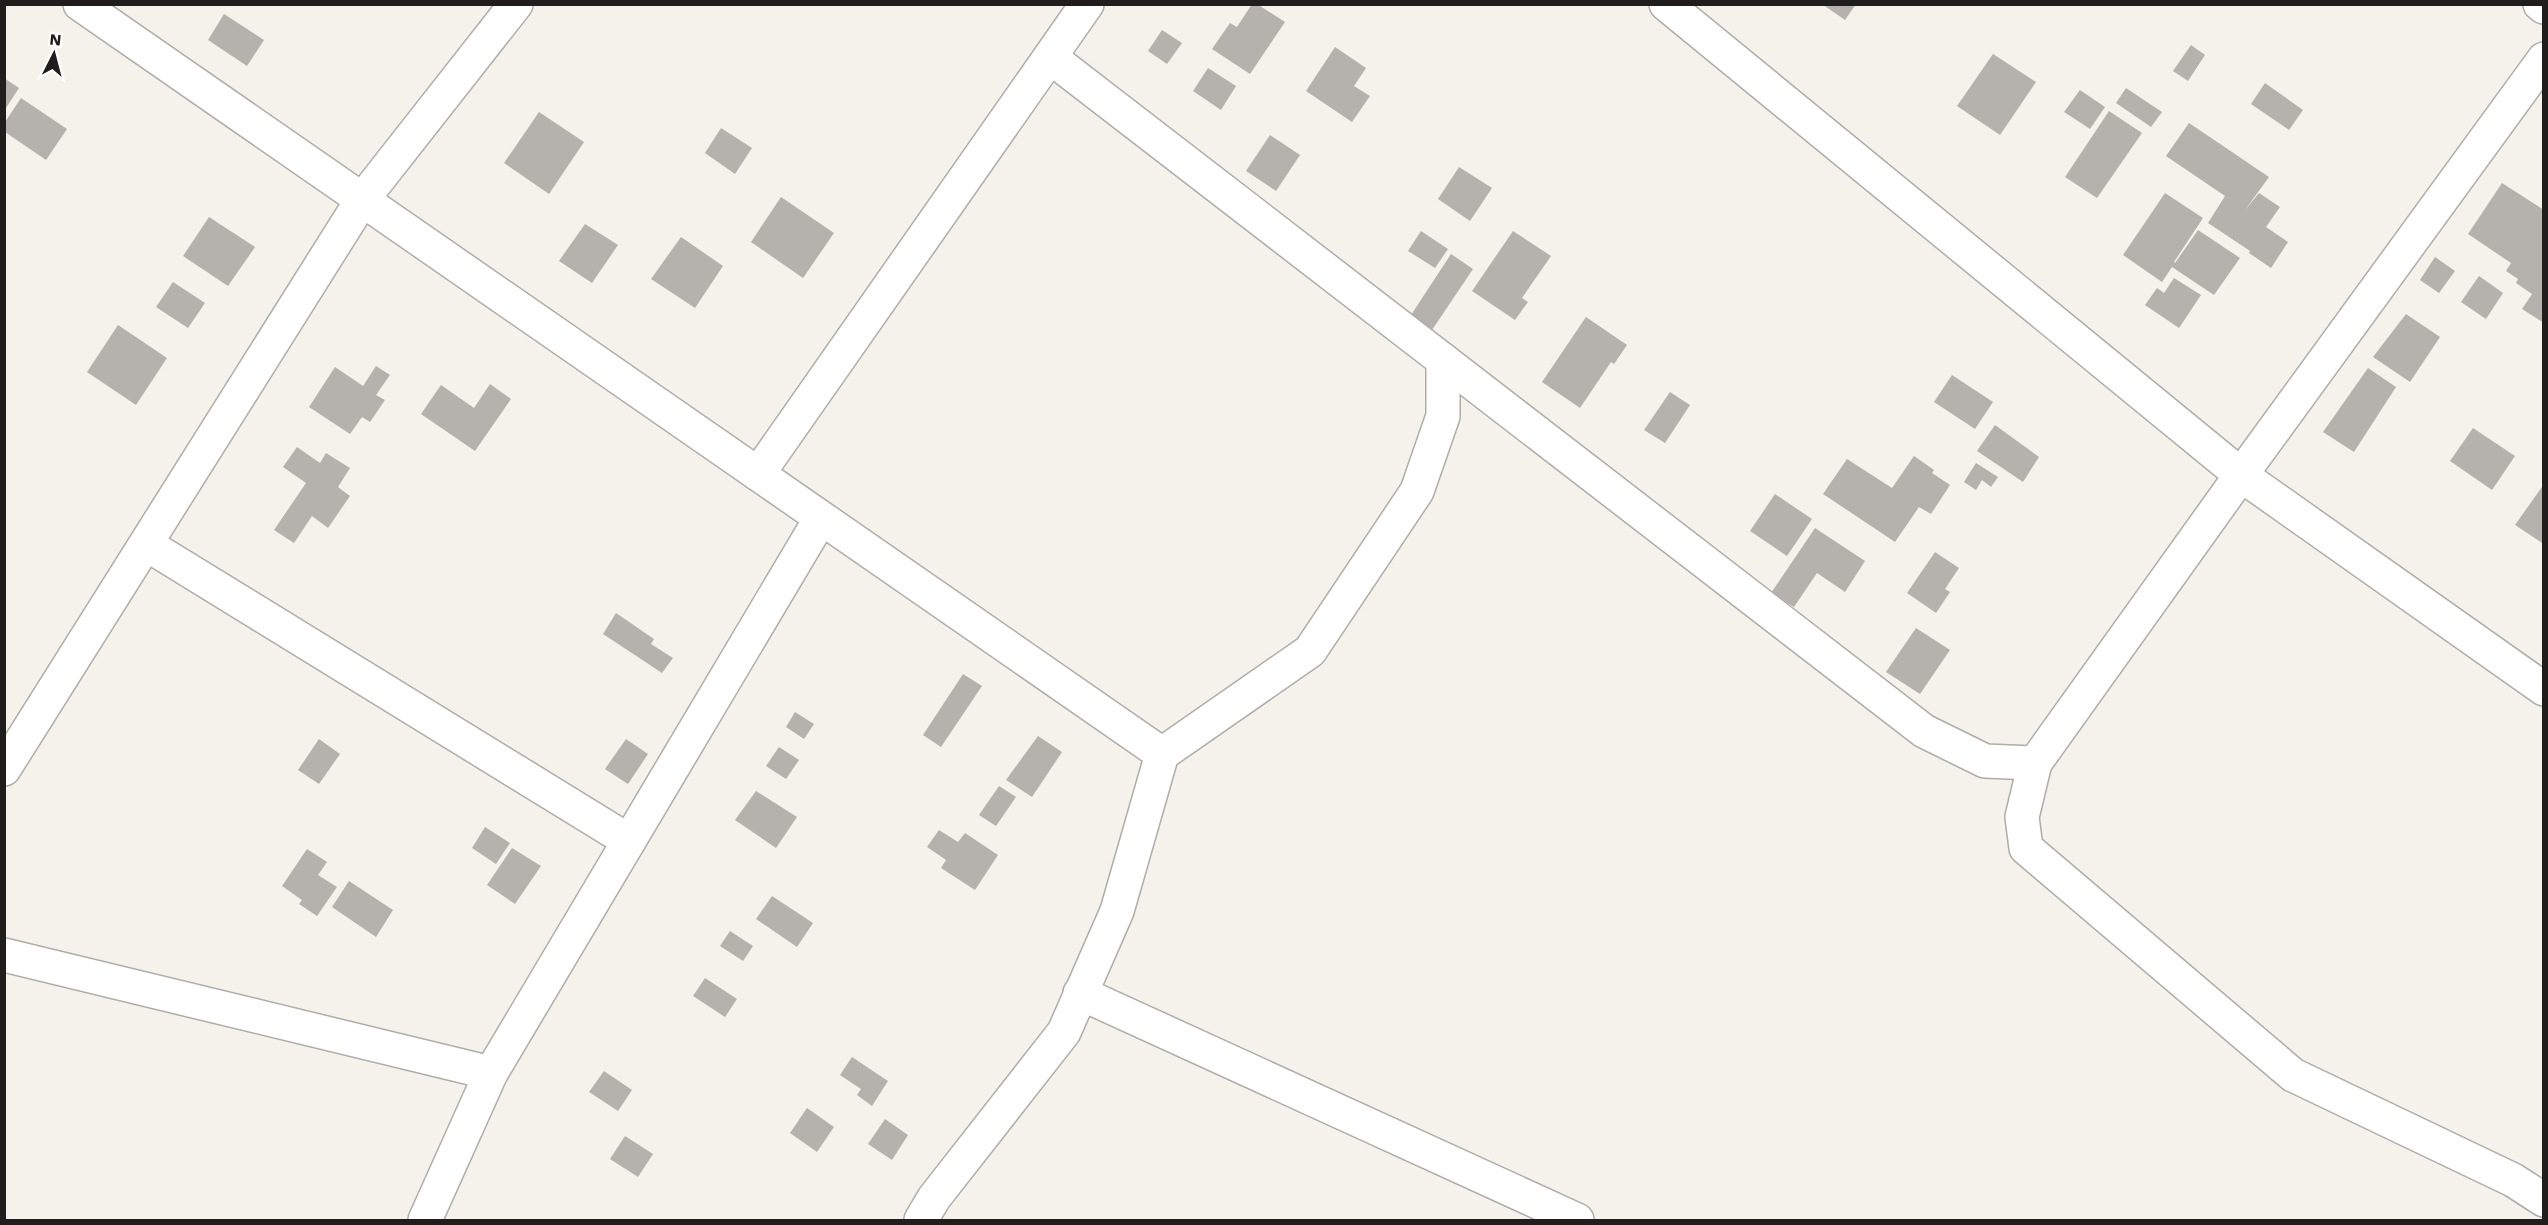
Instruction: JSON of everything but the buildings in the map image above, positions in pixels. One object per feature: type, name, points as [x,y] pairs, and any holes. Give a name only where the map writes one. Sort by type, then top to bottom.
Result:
[{"type":"street","points":[[80,4],[1162,754]]},
{"type":"street","points":[[4,769],[362,200],[516,4]]},
{"type":"street","points":[[758,474],[1087,4]]},
{"type":"street","points":[[1666,4],[2241,475],[2544,689]]},
{"type":"street","points":[[2540,4],[2544,7]]},
{"type":"street","points":[[1050,57],[1924,731],[1985,761],[2035,763]]},
{"type":"street","points":[[2544,60],[2241,475],[2035,763],[2022,818],[2026,848],[2293,1076],[2513,1180],[2544,1200]]},
{"type":"street","points":[[921,1221],[934,1198],[1064,1032],[1117,911],[1162,754],[1310,651],[1417,491],[1443,416],[1443,360]]},
{"type":"street","points":[[425,1221],[491,1073],[821,518]]},
{"type":"street","points":[[146,544],[629,841]]},
{"type":"street","points":[[4,956],[491,1073]]},
{"type":"street","points":[[1080,993],[1577,1221]]}]
